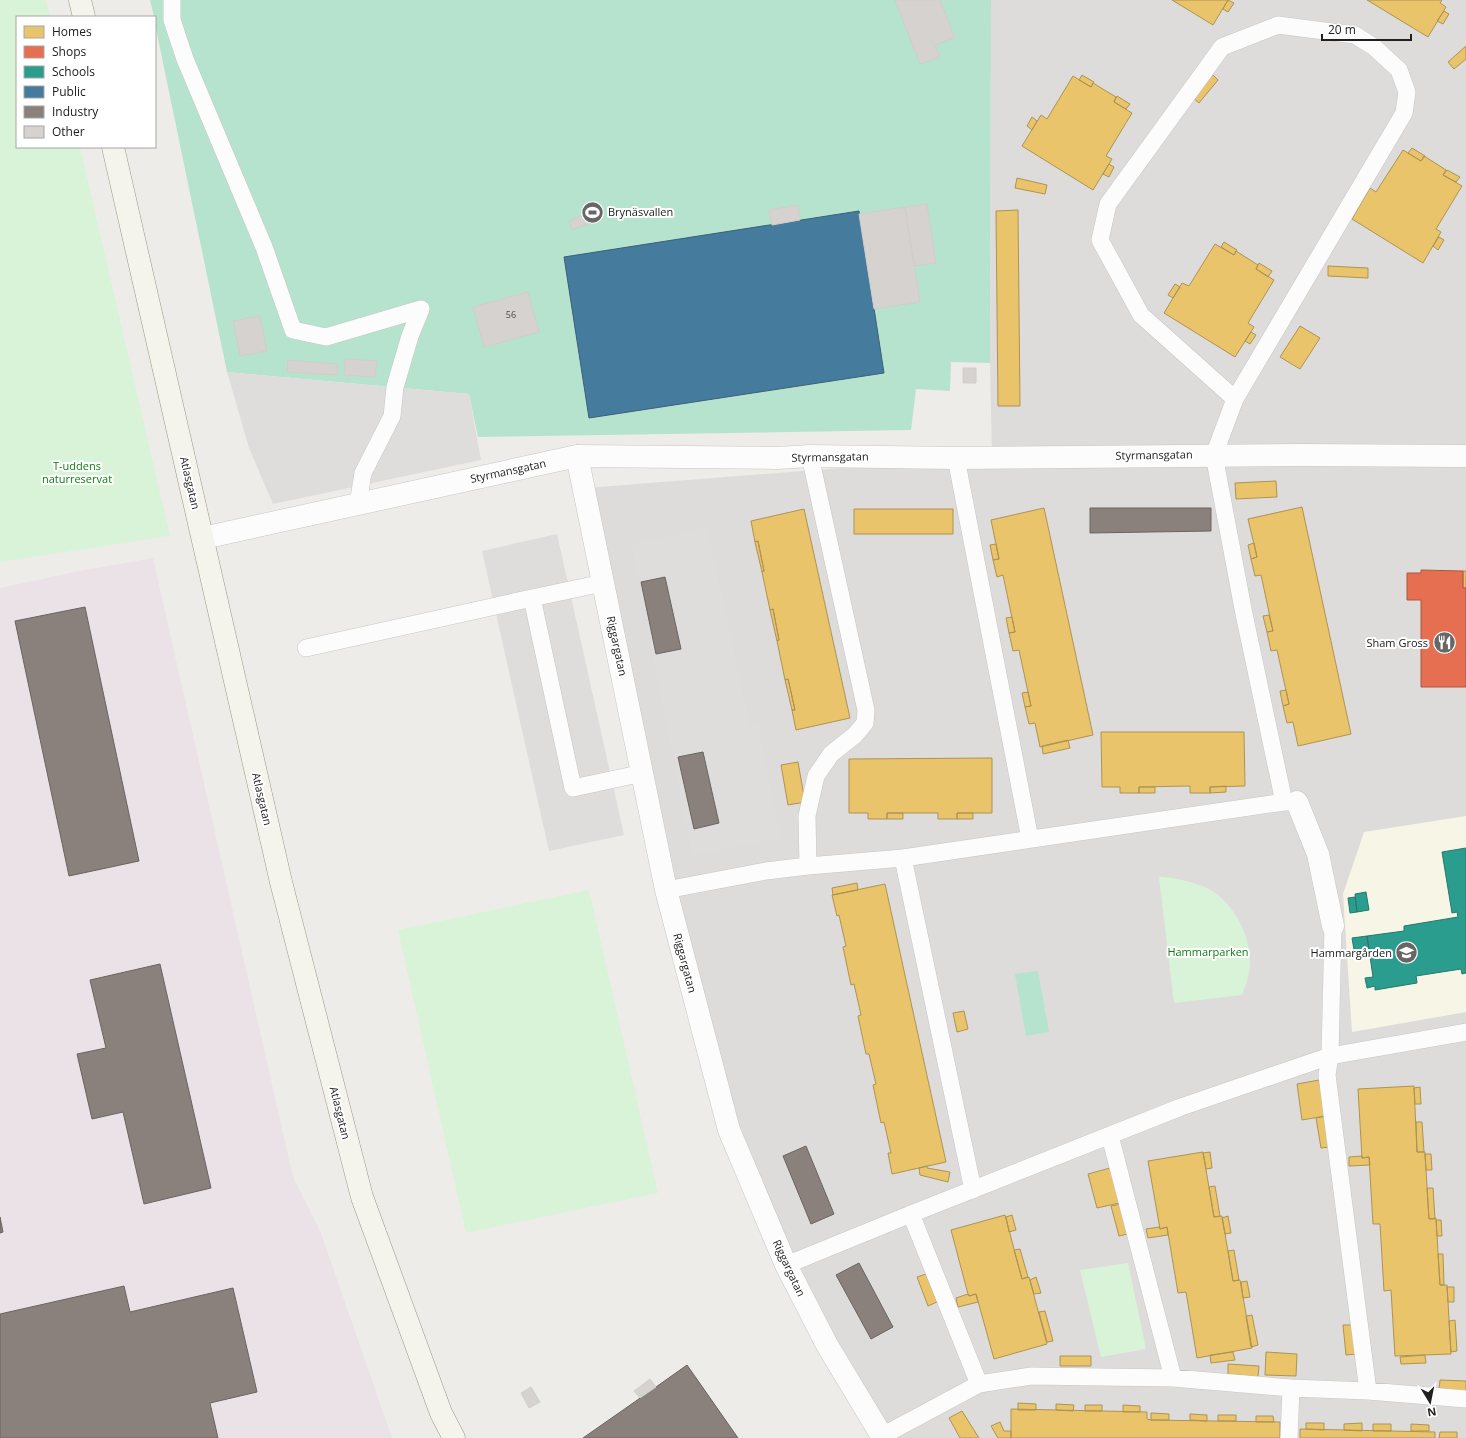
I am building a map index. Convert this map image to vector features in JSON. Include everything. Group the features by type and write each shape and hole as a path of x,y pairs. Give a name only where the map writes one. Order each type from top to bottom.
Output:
{"street":[{"path":"80,0 84,16"},
{"name":"Atlasgatan","path":"113,148 281,882 362,1197 441,1413 454,1438"},
{"name":"Styrmansgatan","path":"203,538 577,456 777,458 810,456 956,458 1214,455 1466,456"},
{"name":"Riggargatan","path":"577,456 666,890 729,1130 786,1265 827,1346 882,1437"},
{"path":"1290,802 1318,854 1333,926"}],"lane":[{"path":"172,0 172,20 185,59 264,247 293,330 326,337 421,309 410,336 395,387 392,416 363,473 358,504"},
{"path":"666,890 759,873 808,866 903,858 1290,802 1244,614 1214,455 1235,399 1404,113 1407,92 1399,70 1374,47 1355,35 1278,25 1222,47 1108,204 1100,240 1141,315 1235,399"},
{"path":"808,866 807,816 816,776 831,754 854,735 865,723 866,710 810,456"},
{"path":"956,458 1030,839"},
{"path":"306,648 603,583"},
{"path":"532,598 572,788 643,774"},
{"path":"903,858 973,1190"},
{"path":"1333,926 1330,1056 1327,1075 1368,1391"},
{"path":"786,1265 1181,1107 1330,1056 1466,1032"},
{"path":"1110,1136 1173,1378"},
{"path":"911,1214 979,1384"},
{"path":"882,1437 979,1384 1031,1376 1173,1378 1290,1388 1368,1391 1466,1399"},
{"path":"1289,1438 1290,1388"}],"shaded area":[{"path":"991,0 1466,0 1466,1438 883,1438 729,1130 586,488 992,456 990,363"},
{"path":"227,372 469,394 481,460 273,504 249,448"},
{"path":"707,527 750,726 757,724 781,838 692,855 632,545"},
{"path":"557,534 624,835 549,851 482,551"},
{"path":"153,558 293,1177 321,1233 392,1438 0,1438 0,588 79,571"},
{"name":"Hammargården","path":"1466,816 1466,1012 1352,1032 1343,894 1364,832"}],"green space":[{"name":"T-uddens naturreservat","path":"0,0 46,0 50,16 16,16 16,148 80,148 170,536 0,562"},
{"name":"Brynäsvallen","path":"150,0 991,0 990,363 951,362 950,391 916,389 911,430 478,437 469,394 227,372 156,29 156,16 154,16"},
{"name":"Hammarparken","path":"1159,877 1173,878 1212,890 1231,908 1241,925 1248,943 1250,962 1242,995 1174,1003"},
{"path":"589,890 658,1193 466,1233 398,930"},
{"path":"1038,971 1049,1032 1026,1036 1015,974"},
{"path":"1128,1263 1146,1349 1101,1357 1080,1270"}],"building: Homes":[{"path":"1172,0 1228,0 1213,25"},
{"path":"1228,0 1234,3 1228,12 1223,9"},
{"path":"1367,0 1442,0 1440,3 1446,7 1428,37"},
{"path":"1444,11 1449,14 1443,24 1437,21"},
{"path":"1466,46 1466,59 1454,69 1448,62"},
{"path":"1211,73 1218,80 1199,103 1191,96"},
{"path":"1082,75 1094,82 1091,87 1079,80"},
{"path":"1073,76 1091,87 1093,83 1116,97 1114,102 1132,113 1106,156 1112,159 1093,190 1022,146 1041,115 1047,119"},
{"path":"1117,96 1130,104 1126,109 1114,102"},
{"path":"1032,117 1037,121 1032,130 1027,126"},
{"path":"1412,148 1425,156 1421,161 1408,153"},
{"path":"1403,150 1421,161 1424,156 1446,170 1443,175 1462,186 1436,229 1441,232 1423,263 1352,219 1370,188 1376,192"},
{"path":"1109,164 1114,167 1109,177 1103,174"},
{"path":"1447,170 1460,177 1456,182 1443,175"},
{"path":"1017,178 1047,185 1045,194 1015,188"},
{"path":"1018,210 1020,406 998,406 996,211"},
{"path":"1439,237 1444,240 1438,250 1433,246"},
{"path":"1224,242 1237,250 1234,255 1221,247"},
{"path":"1215,244 1234,255 1236,251 1258,265 1256,269 1274,280 1248,323 1254,327 1235,357 1164,313 1182,283 1189,286"},
{"path":"1259,263 1272,271 1268,277 1256,269"},
{"path":"1328,266 1368,268 1368,278 1328,276"},
{"path":"1175,284 1180,287 1173,298 1168,295"},
{"path":"1300,326 1320,338 1300,369 1280,357"},
{"path":"1251,332 1256,335 1250,344 1245,341"},
{"path":"1276,481 1277,497 1236,499 1235,483"},
{"path":"1302,507 1351,734 1298,746 1293,722 1287,723 1283,706 1289,704 1277,650 1271,651 1267,632 1273,631 1261,575 1255,576 1251,559 1257,557 1248,519"},
{"path":"1044,508 1093,735 1040,747 1035,723 1029,724 1025,707 1031,706 1019,650 1013,651 1009,633 1015,632 1003,575 997,577 993,560 999,559 991,520"},
{"path":"804,509 850,718 796,730 792,710 795,710 788,679 785,680 777,641 779,640 773,609 770,610 762,572 764,571 758,541 755,542 751,521"},
{"path":"854,509 953,509 953,534 854,534"},
{"path":"758,541 764,571 762,572 755,542"},
{"path":"1254,543 1257,557 1251,559 1248,545"},
{"path":"996,544 999,559 993,560 990,545"},
{"path":"1463,571 1466,571 1466,588 1463,588"},
{"path":"773,609 779,640 777,641 770,610"},
{"path":"1269,615 1273,631 1267,632 1263,616"},
{"path":"1012,617 1015,632 1009,633 1006,618"},
{"path":"788,679 795,710 792,710 785,680"},
{"path":"1286,690 1289,704 1283,706 1280,691"},
{"path":"1028,692 1031,706 1025,707 1022,693"},
{"path":"1101,732 1244,732 1245,786 1210,787 1210,793 1190,793 1190,786 1139,787 1139,793 1120,793 1120,787 1102,787"},
{"path":"1068,740 1070,748 1043,754 1042,746"},
{"path":"992,758 992,813 957,813 957,819 938,819 938,813 887,813 887,819 868,819 868,813 849,813 849,759"},
{"path":"798,762 805,802 788,805 781,765"},
{"path":"1226,786 1226,792 1210,793 1210,787"},
{"path":"1139,787 1155,787 1155,793 1139,793"},
{"path":"887,813 903,813 903,819 887,819"},
{"path":"957,813 973,813 973,819 957,819"},
{"path":"857,883 858,890 833,895 832,888"},
{"path":"885,884 946,1162 892,1174 888,1153 891,1153 884,1122 881,1123 873,1085 876,1084 869,1054 866,1054 858,1016 861,1015 854,984 851,985 843,947 846,946 839,915 837,916 832,895"},
{"path":"964,1011 968,1029 957,1032 953,1013"},
{"path":"1319,1080 1325,1116 1302,1120 1297,1084"},
{"path":"1414,1086 1417,1152 1425,1152 1429,1219 1436,1218 1440,1285 1447,1285 1451,1354 1395,1356 1391,1290 1384,1291 1380,1224 1373,1224 1369,1157 1362,1158 1358,1089"},
{"path":"1420,1087 1421,1104 1415,1104 1414,1088"},
{"path":"1326,1116 1330,1147 1321,1148 1316,1118"},
{"path":"1416,1122 1422,1122 1424,1152 1417,1152"},
{"path":"1203,1152 1214,1217 1222,1216 1233,1281 1240,1280 1252,1348 1197,1358 1186,1292 1178,1293 1167,1227 1160,1229 1148,1161"},
{"path":"1210,1152 1212,1168 1206,1169 1203,1153"},
{"path":"1425,1154 1431,1154 1432,1170 1426,1170"},
{"path":"1362,1156 1362,1158 1369,1157 1370,1165 1349,1166 1349,1157"},
{"path":"927,1166 927,1168 950,1172 948,1182 920,1175 919,1168"},
{"path":"1110,1168 1119,1203 1097,1208 1088,1174"},
{"path":"1215,1186 1220,1216 1214,1217 1209,1187"},
{"path":"1427,1188 1433,1188 1435,1219 1429,1219"},
{"path":"1121,1204 1128,1234 1119,1236 1111,1206"},
{"path":"1005,1215 1022,1279 1029,1277 1047,1344 994,1359 976,1294 969,1296 968,1294 951,1230"},
{"path":"1012,1215 1016,1230 1009,1232 1006,1217"},
{"path":"1228,1216 1231,1233 1225,1234 1222,1218"},
{"path":"1436,1220 1441,1220 1442,1236 1437,1236"},
{"path":"1159,1227 1160,1229 1167,1227 1168,1235 1148,1238 1146,1229"},
{"path":"1020,1249 1028,1277 1022,1279 1014,1250"},
{"path":"1234,1250 1239,1280 1233,1281 1228,1251"},
{"path":"1438,1254 1443,1254 1444,1285 1440,1285"},
{"path":"926,1274 937,1302 928,1306 917,1277"},
{"path":"1036,1277 1041,1293 1034,1294 1030,1280"},
{"path":"1247,1281 1250,1297 1243,1298 1241,1282"},
{"path":"1447,1287 1454,1287 1454,1302 1448,1302"},
{"path":"968,1294 969,1296 976,1294 978,1302 958,1307 956,1298"},
{"path":"1045,1311 1053,1341 1047,1342 1039,1312"},
{"path":"1252,1315 1258,1345 1251,1347 1246,1316"},
{"path":"1455,1320 1457,1351 1451,1352 1449,1321"},
{"path":"1343,1325 1353,1325 1356,1354 1346,1355"},
{"path":"1233,1352 1235,1360 1211,1363 1210,1355"},
{"path":"1266,1352 1297,1354 1296,1376 1265,1375"},
{"path":"1425,1355 1426,1363 1401,1364 1400,1357"},
{"path":"1060,1356 1091,1356 1091,1366 1060,1366"},
{"path":"1228,1364 1259,1366 1258,1377 1228,1374"},
{"path":"1440,1380 1466,1381 1466,1391 1439,1389"},
{"path":"1018,1403 1036,1404 1036,1410 1018,1410"},
{"path":"1056,1404 1074,1405 1073,1411 1056,1410"},
{"path":"1085,1405 1102,1405 1102,1411 1085,1411"},
{"path":"1123,1405 1140,1406 1140,1412 1123,1412"},
{"path":"1011,1409 1147,1412 1147,1419 1151,1420 1280,1422 1280,1438 1011,1438"},
{"path":"962,1411 979,1438 960,1438 949,1418"},
{"path":"1151,1413 1169,1414 1169,1420 1151,1420"},
{"path":"1190,1414 1207,1415 1207,1421 1190,1420"},
{"path":"1218,1415 1236,1415 1236,1421 1218,1421"},
{"path":"1256,1416 1273,1416 1274,1422 1256,1422"},
{"path":"1000,1422 1004,1431 1011,1431 1011,1438 998,1438 991,1426"},
{"path":"1306,1423 1324,1423 1324,1430 1306,1429"},
{"path":"1362,1423 1362,1431 1344,1430 1344,1424"},
{"path":"1373,1424 1391,1424 1391,1431 1373,1431"},
{"path":"1411,1424 1429,1425 1429,1431 1411,1431"},
{"path":"1300,1429 1435,1432 1435,1438 1300,1438"},
{"path":"1440,1432 1457,1432 1457,1438 1439,1438"}],"building: Shops":[{"name":"Sham Gross","path":"1421,570 1463,571 1463,588 1466,588 1466,687 1421,687 1421,600 1407,600 1407,573 1421,573"}],"building: Schools":[{"path":"1466,848 1466,973 1462,974 1461,969 1416,976 1417,983 1375,990 1375,986 1367,988 1365,978 1373,977 1367,936 1404,931 1404,926 1458,917 1457,912 1452,913 1442,852"},
{"path":"1366,892 1369,910 1357,912 1355,894"},
{"path":"1355,897 1357,912 1350,913 1348,898"},
{"path":"1367,936 1370,954 1355,956 1352,938"}],"building: Public":[{"name":"Brynäsvallen","path":"859,211 884,373 589,418 564,257"}],"building: Industry":[{"path":"1090,508 1211,508 1211,531 1090,533"},
{"path":"665,577 681,649 656,654 641,582"},
{"path":"85,607 139,861 69,876 15,621"},
{"path":"703,752 719,823 694,829 678,757"},
{"path":"160,964 211,1188 144,1204 123,1112 92,1119 77,1054 106,1048 90,980"},
{"path":"806,1146 834,1214 811,1224 783,1156"},
{"path":"0,1217 3,1232 0,1233"},
{"path":"859,1263 893,1327 871,1339 836,1275"},
{"path":"124,1286 130,1312 233,1288 257,1392 210,1403 218,1438 0,1438 0,1314"},
{"path":"687,1365 738,1438 583,1438 656,1387"}],"building: Other":[{"path":"895,0 940,0 955,38 935,45 940,57 920,64"},
{"path":"927,204 936,263 914,266 905,207"},
{"path":"798,205 800,220 772,225 769,210"},
{"path":"905,207 920,302 874,309 859,214"},
{"path":"593,211 597,220 572,230 569,221"},
{"path":"528,292 539,332 484,347 473,307"},
{"path":"260,316 267,351 240,356 233,321"},
{"path":"345,359 377,361 375,377 344,375"},
{"path":"288,360 338,364 337,375 287,372"},
{"path":"963,368 976,368 976,383 963,383"},
{"path":"650,1379 656,1387 640,1398 634,1391"},
{"path":"531,1387 540,1402 529,1408 521,1393"}],"place":[{"name":"Brynäsvallen","path":"592,212"},
{"name":"Sham Gross","path":"1444,643"},
{"name":"Hammargården","path":"1407,953"}]}
